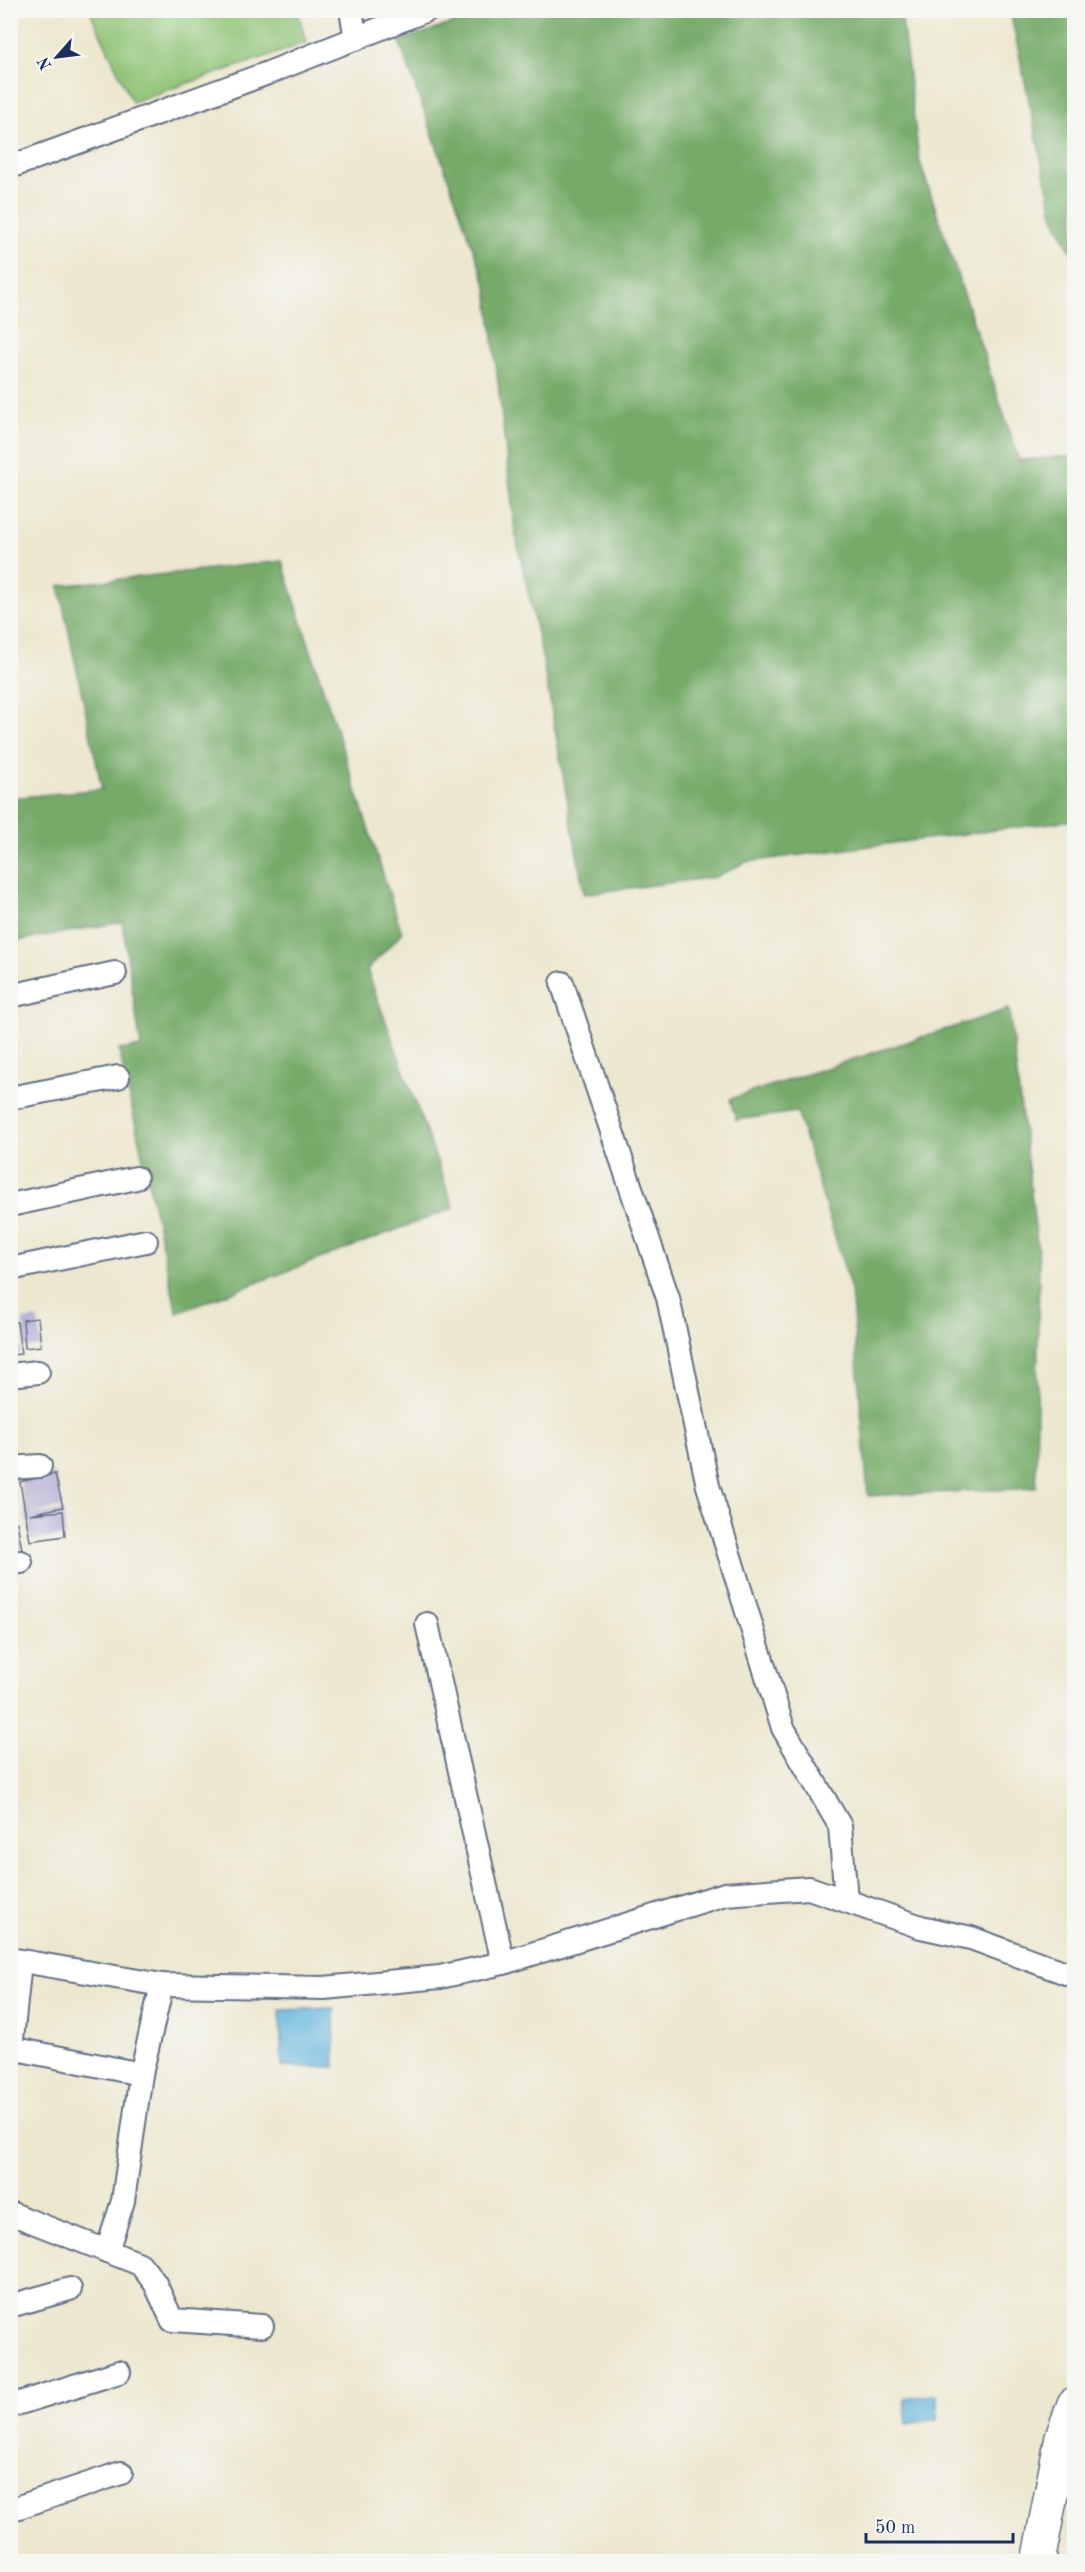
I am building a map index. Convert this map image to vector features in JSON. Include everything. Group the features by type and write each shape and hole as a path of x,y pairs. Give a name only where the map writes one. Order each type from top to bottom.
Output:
{"highway":[{"path":"1038,2562 1062,2437 1074,2404"}],"street":[{"path":"351,10 356,39"},
{"path":"10,167 356,39 427,10"},
{"path":"10,996 115,973"},
{"path":"562,983 668,1298 708,1486 783,1728 840,1826 846,1900"},
{"path":"10,1098 118,1077"},
{"path":"10,1205 136,1178"},
{"path":"10,1269 146,1241"},
{"path":"10,1375 38,1372"},
{"path":"10,1468 40,1466"},
{"path":"427,1624 503,1964"},
{"path":"141,2074 11,2053 15,1961 162,1985 324,1988 440,1977 503,1964 725,1894 809,1888 921,1927 971,1938 1074,1976"},
{"path":"107,2251 123,2201 141,2074 162,1985"},
{"path":"10,2213 140,2264 155,2283 172,2320 262,2326"},
{"path":"10,2306 70,2289"},
{"path":"10,2406 119,2372"},
{"path":"10,2510 121,2474"}],"green space":[{"path":"493,10 901,11 919,159 1019,460 1074,456 1074,820 746,862 716,877 584,894 542,656 515,532 487,287 399,41"},
{"path":"90,11 298,11 306,43 132,102"},
{"path":"1010,11 1074,11 1074,258 1053,215"},
{"path":"282,561 402,933 367,970 454,1208 177,1313 119,1050 141,1047 122,922 11,942 11,798 102,789 59,586"},
{"path":"1009,1009 1039,1259 1036,1488 868,1496 851,1290 797,1112 736,1120 730,1099"}],"water":[{"path":"334,2008 335,2067 282,2067 280,2010"},
{"path":"937,2394 937,2419 907,2424 904,2399"}],"building":[{"path":"38,1318 41,1346 25,1348 23,1320"},
{"path":"17,1322 21,1354 10,1355 10,1323"},
{"path":"55,1474 63,1507 30,1514 63,1511 65,1536 30,1541 20,1482"},
{"path":"17,1522 22,1550 10,1552 10,1523"}]}
